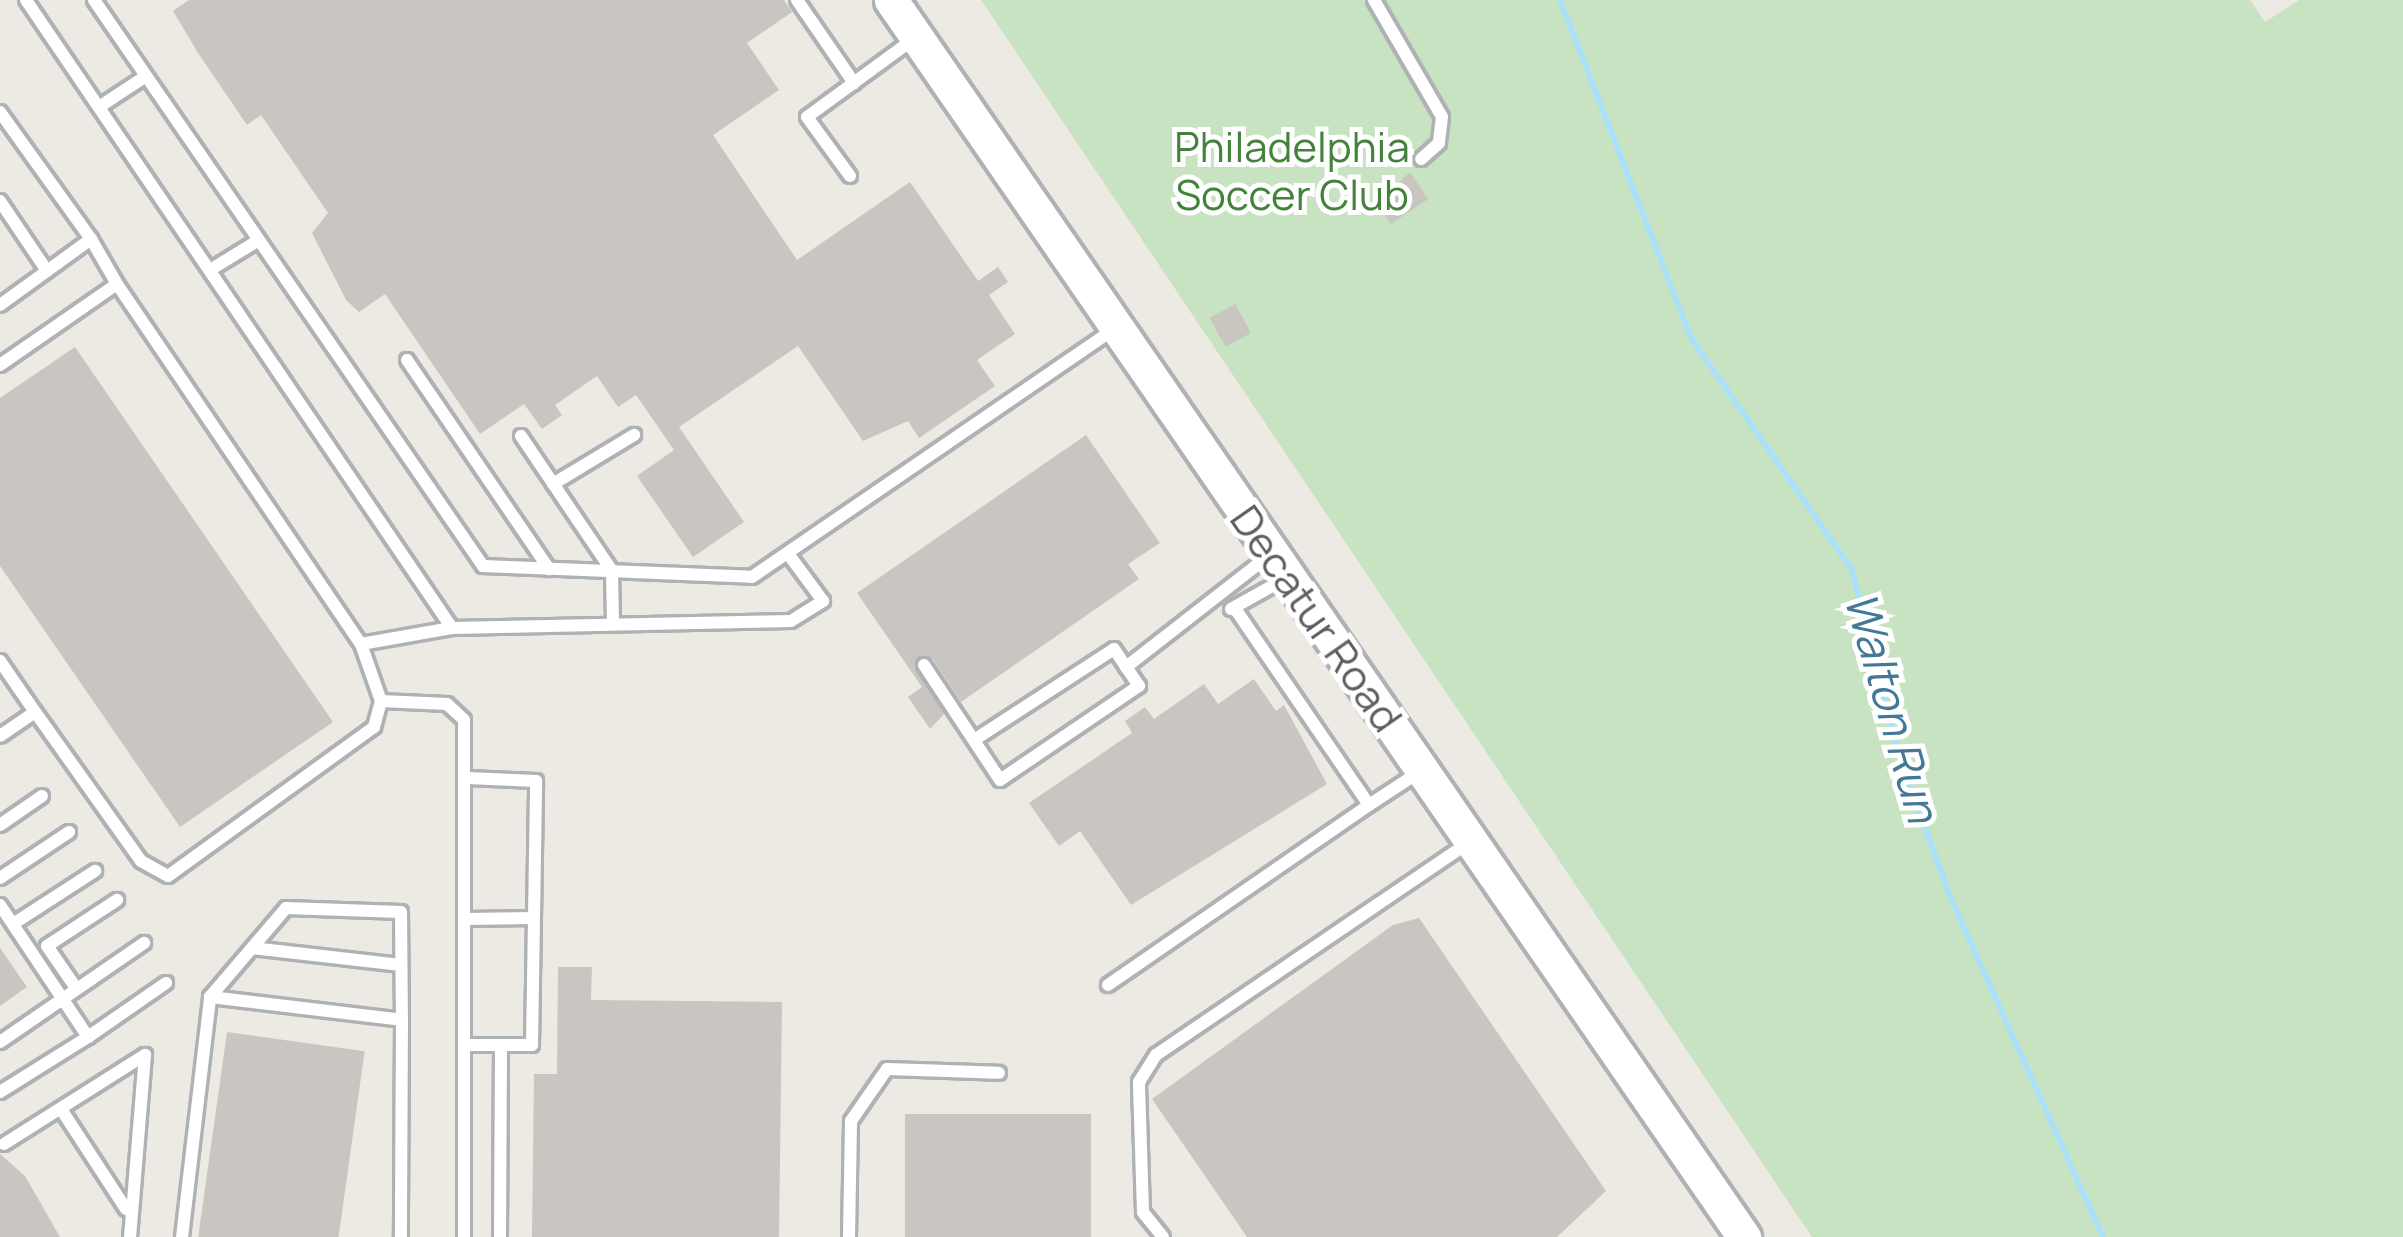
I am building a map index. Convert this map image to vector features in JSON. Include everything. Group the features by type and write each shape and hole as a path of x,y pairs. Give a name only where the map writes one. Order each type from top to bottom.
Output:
{"street":[{"name":"Decatur Road","path":"891,0 1744,1237"}],"lane":[{"path":"26,0 452,628"},
{"path":"94,0 483,566 752,578 1116,327"},
{"path":"797,0 854,82"},
{"path":"1374,0 1442,117 1439,143 1421,159"},
{"path":"850,176 807,117 916,37"},
{"path":"98,107 146,76"},
{"path":"0,112 91,239 362,644 381,701 374,727 168,876 141,861 0,661"},
{"path":"0,200 47,271"},
{"path":"0,305 91,239"},
{"path":"210,270 259,240"},
{"path":"0,364 117,284"},
{"path":"407,359 549,568"},
{"path":"553,484 634,435"},
{"path":"520,436 612,572 613,621"},
{"path":"362,644 452,628 613,621 791,621 823,602 789,555"},
{"path":"1126,667 1280,565"},
{"path":"1236,610 1280,565"},
{"path":"1218,606 1236,610 1369,805"},
{"path":"924,665 1000,780 1139,686 1114,649 974,740"},
{"path":"381,701 447,704 464,720 464,1237"},
{"path":"0,736 35,712"},
{"path":"1108,985 1422,771"},
{"path":"466,1046 532,1045 536,781 467,778"},
{"path":"0,825 42,796"},
{"path":"0,878 69,832"},
{"path":"1163,1237 1142,1190 1139,1082 1156,1055 1471,842"},
{"path":"13,924 94,871"},
{"path":"76,988 47,946 117,900"},
{"path":"0,905 88,1037"},
{"path":"182,1237 210,997 286,908 400,913 401,1237"},
{"path":"466,919 534,918"},
{"path":"0,1042 144,943"},
{"path":"252,948 401,964"},
{"path":"0,1092 166,983"},
{"path":"210,997 402,1020"},
{"path":"500,1237 501,1045"},
{"path":"4,1144 146,1055 127,1210 130,1237"},
{"path":"849,1237 850,1121 887,1070 999,1072"},
{"path":"61,1109 127,1210"}],"green space":[{"name":"Philadelphia Soccer Club","path":"981,0 2250,0 2265,22 2299,0 2403,0 2403,1237 1812,1237"}],"building":[{"path":"189,0 784,0 792,12 747,43 779,90 713,135 797,260 910,182 978,281 998,267 1008,282 989,295 1015,334 977,360 995,386 919,438 908,421 863,441 798,346 679,427 744,522 693,557 637,476 674,450 636,395 618,407 597,376 555,405 562,415 542,429 524,404 480,434 385,294 359,312 346,300 312,233 328,213 261,115 247,125 198,53 173,11"},
{"path":"1410,172 1428,199 1391,224 1377,204"},
{"path":"1235,304 1251,333 1226,347 1210,318"},
{"path":"75,347 333,722 180,827 0,566 0,398"},
{"path":"1086,435 1160,543 1128,564 1139,579 961,702 932,658 917,657 944,714 930,729 908,697 922,687 857,593"},
{"path":"1254,679 1276,711 1284,705 1327,784 1131,905 1080,831 1059,846 1029,803 1132,733 1125,721 1145,707 1154,719 1204,684 1218,704"},
{"path":"1419,918 1606,1191 1557,1237 1247,1237 1152,1099 1393,925"},
{"path":"0,948 27,987 0,1006"},
{"path":"558,967 592,967 591,1000 782,1002 779,1237 532,1237 534,1074 557,1074"},
{"path":"227,1032 365,1051 339,1237 198,1237"},
{"path":"905,1114 1091,1114 1091,1237 905,1237"},
{"path":"0,1154 25,1176 60,1237 0,1237"}],"waterway":[{"name":"Walton Run","path":"1560,0 1691,338 1852,570 1901,762 1952,901 2103,1237"}]}
